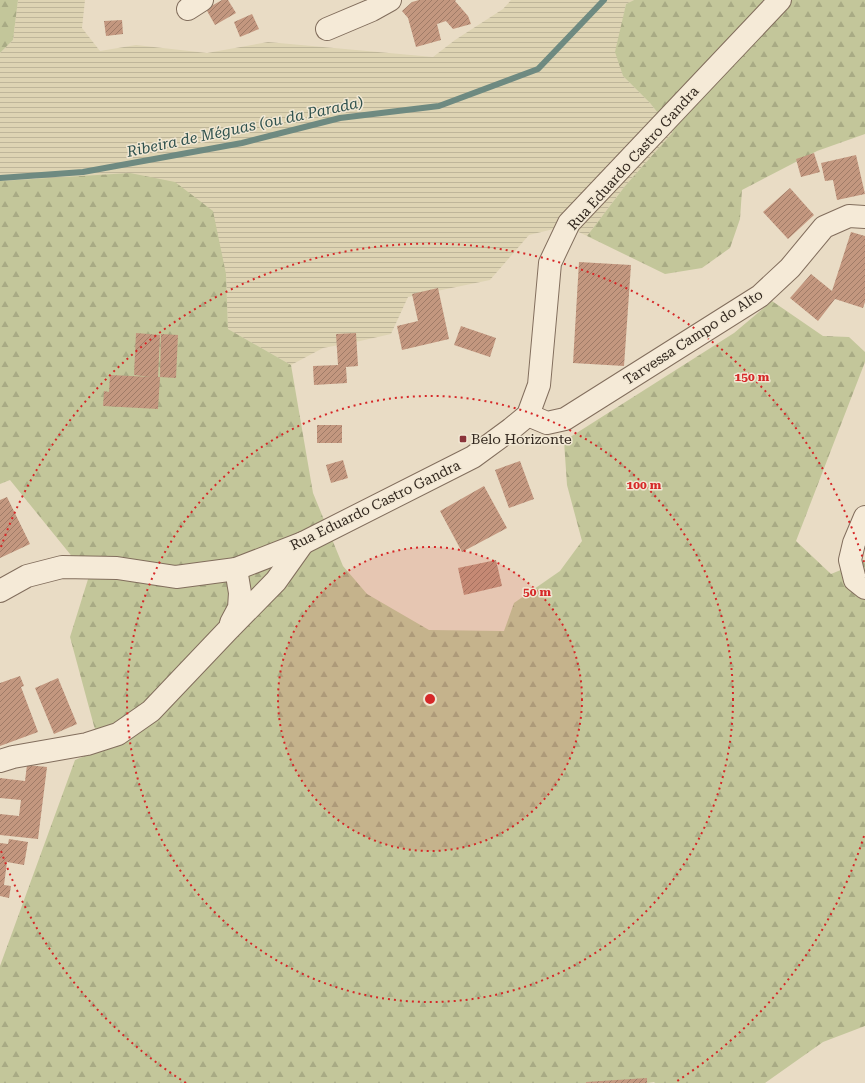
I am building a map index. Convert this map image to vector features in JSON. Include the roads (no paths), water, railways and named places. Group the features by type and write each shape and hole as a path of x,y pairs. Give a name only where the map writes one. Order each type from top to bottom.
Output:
{"street":[{"path":"327,29 372,10 390,0"},
{"name":"Rua Eduardo Castro Gandra","path":"0,591 27,576 62,567 116,568 176,577 236,569 303,543 473,457 511,429 528,415 539,385 550,263 570,223 780,0"},
{"name":"Tarvessa Campo do Alto","path":"528,415 547,423 564,419 760,296 790,268 824,227 849,216 865,217"},
{"path":"865,517 854,543 850,560 855,580 865,588"},
{"path":"0,761 13,757 87,744 118,734 151,711 276,581 303,543"},
{"path":"227,631 239,608 240,593 236,569"}],"waterway":[{"name":"Ribeira de Méguas (ou da Parada)","path":"0,178 83,172 242,143 340,118 439,106 538,69 604,0"}],"place":[{"name":"Belo Horizonte","path":"463,439"}]}
